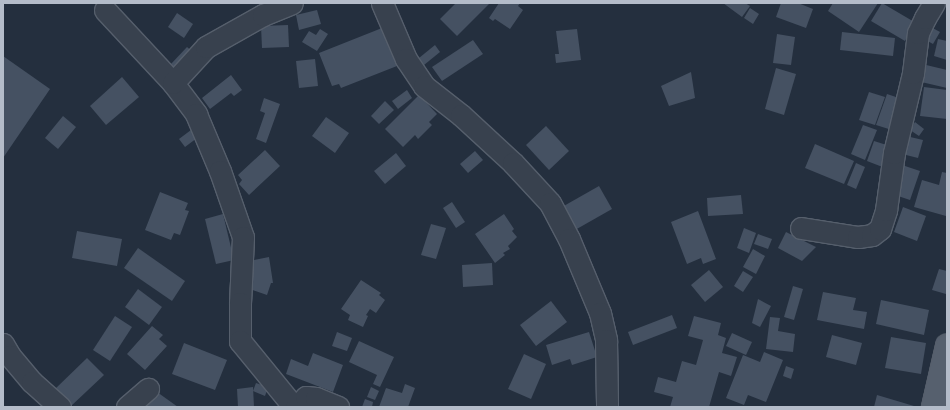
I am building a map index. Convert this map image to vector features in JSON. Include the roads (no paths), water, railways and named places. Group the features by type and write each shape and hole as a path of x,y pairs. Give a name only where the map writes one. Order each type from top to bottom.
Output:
{"main road":[{"path":"933,407 947,346"}],"street":[{"path":"173,83 206,47 263,15 292,3"},
{"path":"382,3 406,59 424,86 461,115 513,163 550,202 569,239 600,313 606,340 607,407"},
{"path":"801,228 858,237 872,235 880,229 886,210 894,153 913,73 918,33 934,3 947,14"},
{"path":"105,10 173,83 196,114 220,171 243,237 240,342 295,407 306,397 316,398 338,407"},
{"path":"3,344 10,356 32,382 60,407"},
{"path":"127,407 148,389"}]}
